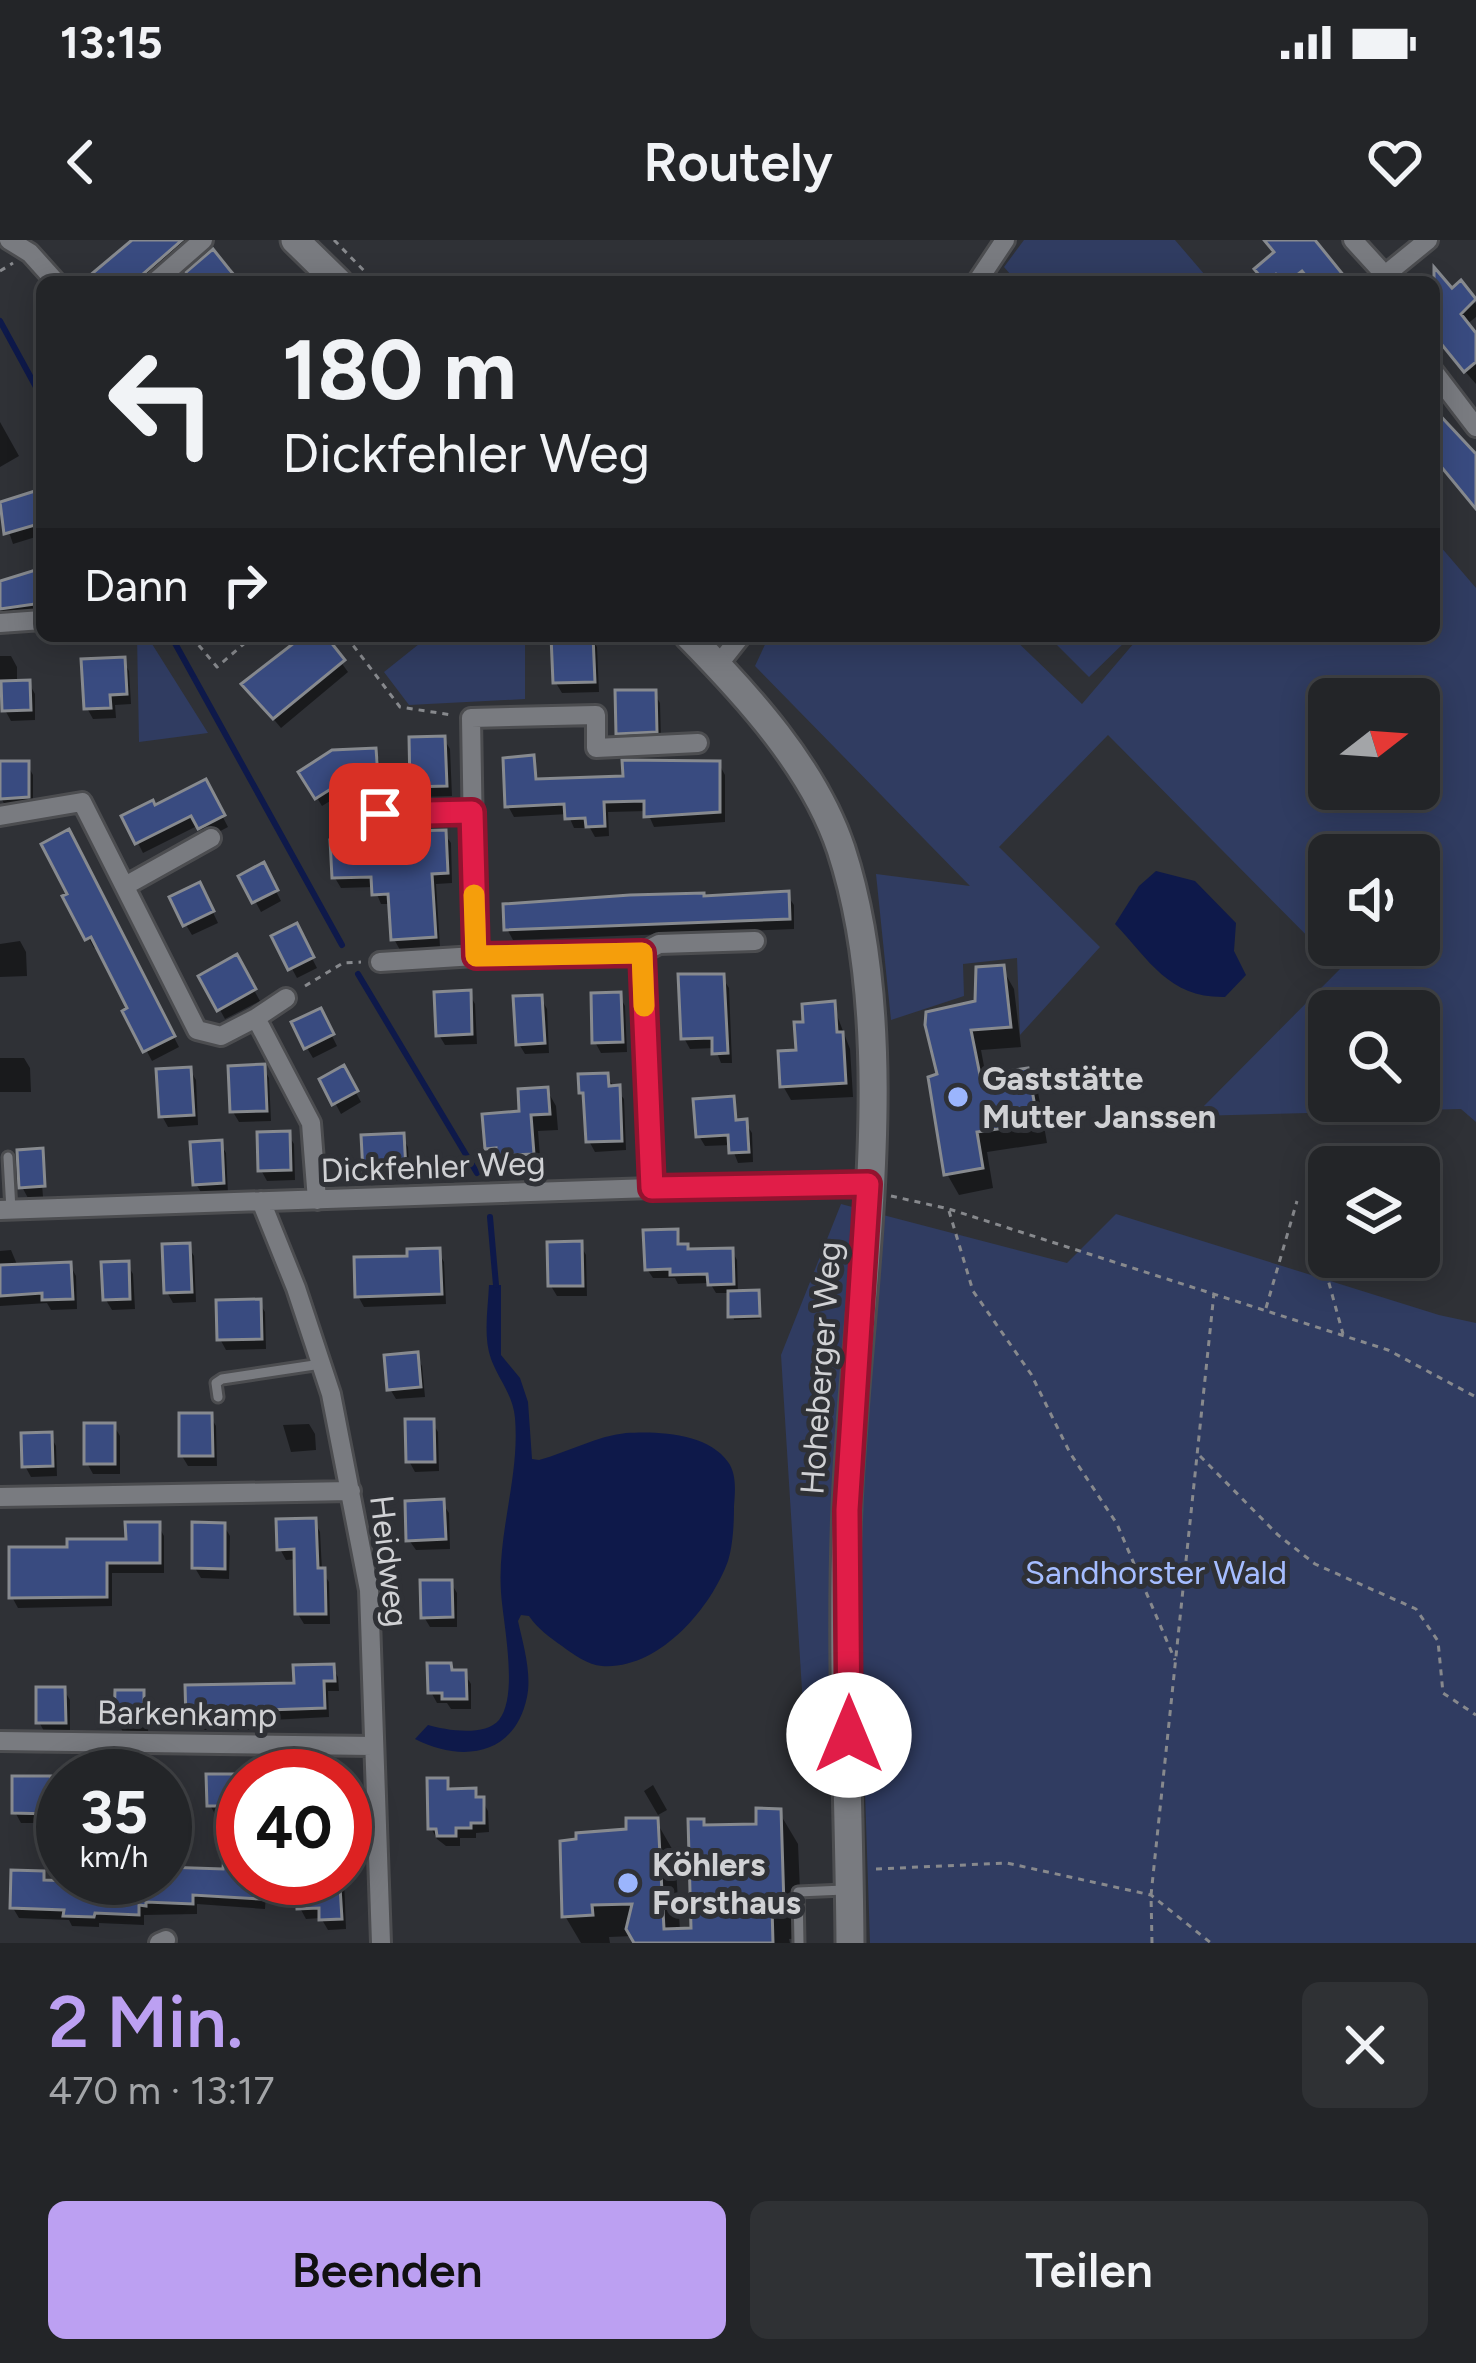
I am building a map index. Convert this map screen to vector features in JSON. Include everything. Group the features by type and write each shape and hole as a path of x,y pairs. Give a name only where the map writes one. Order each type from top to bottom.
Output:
{"street":[{"path":"9,240 30,253 51,276"},
{"path":"162,276 203,240"},
{"path":"295,240 332,276"},
{"path":"980,276 1005,240"},
{"path":"1352,240 1383,276"},
{"path":"1389,276 1428,240"},
{"path":"1440,380 1476,427"},
{"path":"0,623 36,620"},
{"name":"Hoheberger Weg","path":"695,642 810,784 840,846 864,950 872,1103 847,1510 850,1943"},
{"path":"718,665 736,642"},
{"path":"476,956 471,718 596,715 596,748 698,742"},
{"path":"0,815 82,802 196,1030 221,1036 286,998"},
{"path":"380,814 472,812"},
{"path":"125,886 211,838"},
{"path":"380,962 642,953 659,944 755,941"},
{"path":"642,953 652,1188"},
{"path":"256,1018 311,1123 317,1200"},
{"name":"Dickfehler Weg","path":"5,1210 868,1184"},
{"name":"Heidweg","path":"261,1202 321,1364 369,1590 381,1943"},
{"path":"0,1497 351,1491"},
{"name":"Barkenkamp","path":"0,1741 373,1746"}],"lane":[{"path":"5,1210 8,1157"},
{"path":"218,1397 216,1383 222,1379 321,1364"},
{"path":"800,1943 798,1892 850,1880"}],"path":[{"path":"334,240 369,276"},
{"path":"196,642 217,667 246,642"},
{"path":"351,642 400,707 471,718"},
{"path":"286,998 344,963 380,962"},
{"path":"868,1184 892,1196 949,1209 1388,1350 1476,1397"},
{"path":"1266,1310 1298,1201"},
{"path":"949,1209 973,1291 1031,1374 1070,1454 1117,1524 1176,1661"},
{"path":"1328,1278 1343,1336"},
{"path":"1152,1943 1151,1895 1214,1293"},
{"path":"1197,1452 1278,1535 1315,1564 1416,1609 1438,1641 1443,1694 1476,1714"},
{"path":"850,1880 1007,1863 1151,1895 1211,1943"}],"green space":[{"path":"1024,240 1175,240 1206,276 1012,276 1004,267"},
{"path":"1440,546 1476,588 1476,1122 1461,1109 1440,1110 1440,990 1319,990 1340,969 1337,966 1440,966 1440,834 1308,834 1308,937 1108,735 999,847 1100,947 1020,1035 1017,958 963,964 964,996 891,1020 876,874 970,886 755,666 766,642 1017,642 1082,704 1135,642 1440,642"},
{"path":"137,642 151,642 208,733 139,742"},
{"path":"422,642 525,643 525,699 409,705 384,672"},
{"path":"1060,642 1125,642 1089,677 1057,645"},
{"path":"1308,1001 1308,1113 1194,1116"},
{"name":"Sandhorster Wald","path":"841,1204 1067,1263 1116,1214 1308,1274 1308,1278 1476,1323 1476,1943 870,1943 862,1701 803,1706 781,1355"}],"shaded area":[{"path":"1156,871 1195,881 1236,923 1234,951 1246,975 1225,997 1206,996 1175,984 1115,924 1139,886"},
{"path":"489,1285 501,1285 501,1355 520,1378 528,1402 532,1459 626,1433 695,1440 719,1452 731,1467 733,1534 720,1579 696,1616 643,1658 623,1665 592,1664 553,1639 529,1616 521,1615 518,1621 528,1678 521,1717 499,1743 468,1752 451,1751 415,1739 428,1725 465,1731 493,1725 505,1709 508,1694 501,1570 515,1418 489,1350"}],"building":[{"path":"132,240 182,240 141,276 89,276"},
{"path":"1264,240 1315,240 1344,276 1306,276 1302,271 1296,276 1260,276 1254,269 1274,252"},
{"path":"213,249 235,276 189,276 186,272"},
{"path":"1434,267 1452,288 1461,280 1476,299 1461,314 1476,333 1476,362 1464,372 1440,342 1440,276 1434,276"},
{"path":"1440,415 1476,454 1476,509 1440,465"},
{"path":"35,491 36,525 4,534 0,502"},
{"path":"36,570 36,604 0,609 0,581"},
{"path":"295,642 331,642 345,660 273,719 241,684"},
{"path":"551,642 593,642 595,682 553,683"},
{"path":"125,657 127,694 110,695 111,708 84,709 81,659"},
{"path":"30,680 31,710 2,711 1,681"},
{"path":"615,690 656,690 657,732 616,734"},
{"path":"445,736 447,786 410,787 409,737"},
{"path":"376,748 378,776 350,777 315,799 298,772 332,750"},
{"path":"534,755 536,779 623,776 622,760 720,761 720,812 644,817 644,801 604,802 605,826 586,827 585,818 565,819 564,804 505,807 503,758"},
{"path":"0,761 29,761 29,797 0,799"},
{"path":"206,779 225,815 198,829 191,816 135,844 121,816"},
{"path":"69,829 175,1036 143,1052 122,1011 127,1008 91,937 85,940 41,844"},
{"path":"446,830 448,873 432,874 436,937 391,940 388,894 372,895 371,877 332,878 330,840 380,837 381,862 413,860 411,831"},
{"path":"264,862 278,890 252,903 238,876"},
{"path":"200,882 214,911 183,926 169,897"},
{"path":"789,891 790,919 504,930 503,904"},
{"path":"297,923 314,957 288,970 271,936"},
{"path":"237,954 256,989 217,1011 198,976"},
{"path":"1004,965 1011,1027 971,1030 980,1075 1028,1068 1038,1123 977,1132 983,1168 944,1175 928,1077 937,1074 926,1012 975,1001 976,967"},
{"path":"678,974 724,974 728,1053 712,1054 712,1038 681,1039"},
{"path":"471,990 472,1034 436,1036 434,992"},
{"path":"621,992 623,1042 592,1043 591,993"},
{"path":"542,995 545,1043 516,1045 513,996"},
{"path":"835,1001 837,1032 843,1032 846,1083 780,1087 778,1051 796,1050 794,1022 803,1022 802,1004"},
{"path":"321,1008 334,1034 304,1049 291,1022"},
{"path":"265,1064 267,1111 230,1112 228,1066"},
{"path":"344,1065 358,1091 332,1105 319,1079"},
{"path":"191,1067 194,1115 159,1117 156,1069"},
{"path":"608,1073 609,1086 620,1085 622,1141 586,1142 578,1074"},
{"path":"548,1087 550,1114 531,1115 534,1154 496,1156 496,1148 485,1149 482,1114 519,1111 518,1089"},
{"path":"734,1096 736,1120 747,1119 749,1152 729,1153 728,1135 696,1137 693,1099"},
{"path":"290,1131 291,1170 258,1171 257,1132"},
{"path":"404,1133 406,1170 363,1173 361,1135"},
{"path":"222,1140 224,1183 193,1185 190,1142"},
{"path":"43,1148 45,1186 19,1188 17,1150"},
{"path":"678,1229 678,1244 688,1244 688,1249 733,1248 734,1284 708,1285 707,1274 645,1270 643,1230"},
{"path":"582,1241 583,1286 548,1286 547,1242"},
{"path":"190,1243 192,1292 164,1293 162,1244"},
{"path":"440,1248 442,1294 355,1297 354,1257 407,1256 407,1249"},
{"path":"129,1261 130,1299 103,1300 101,1262"},
{"path":"71,1262 73,1299 42,1300 42,1293 0,1296 0,1265"},
{"path":"759,1290 760,1316 728,1317 728,1291"},
{"path":"261,1299 262,1339 217,1340 216,1300"},
{"path":"418,1352 421,1387 387,1390 384,1355"},
{"path":"179,1413 212,1413 213,1456 179,1456"},
{"path":"405,1419 434,1419 435,1462 406,1462"},
{"path":"84,1423 115,1423 115,1464 84,1464"},
{"path":"52,1432 53,1466 22,1467 21,1433"},
{"path":"444,1499 446,1539 406,1541 405,1501"},
{"path":"316,1518 318,1568 325,1568 326,1614 295,1614 294,1549 277,1550 276,1519"},
{"path":"125,1522 160,1522 160,1563 107,1563 107,1597 9,1598 9,1547 67,1547 67,1539 126,1539"},
{"path":"192,1522 225,1523 225,1569 192,1568"},
{"path":"420,1580 452,1580 453,1617 421,1618"},
{"path":"427,1663 451,1663 452,1670 466,1670 467,1699 442,1699 442,1693 428,1693"},
{"path":"334,1664 335,1681 324,1681 325,1708 267,1710 267,1720 186,1721 185,1685 294,1683 293,1665"},
{"path":"36,1687 65,1687 66,1723 36,1723"},
{"path":"115,1690 144,1690 144,1723 114,1722"},
{"path":"206,1774 216,1774 216,1806 207,1806"},
{"path":"12,1776 36,1776 36,1814 12,1813"},
{"path":"427,1778 448,1778 448,1789 476,1788 476,1797 484,1797 484,1823 456,1828 456,1836 437,1836 436,1829 428,1829"},
{"path":"756,1808 781,1809 784,1906 772,1907 773,1943 634,1943 626,1929 632,1904 592,1905 593,1915 562,1917 560,1841 576,1839 576,1833 626,1829 626,1818 658,1818 664,1929 691,1928 688,1819 704,1819 704,1825 756,1824"},
{"path":"192,1868 216,1869 216,1896 193,1895 192,1904"},
{"path":"11,1870 36,1871 36,1905 139,1905 139,1915 63,1916 64,1910 10,1908"},
{"path":"297,1905 341,1905 342,1919 319,1920 319,1908 297,1909"}],"waterway":[{"path":"0,321 36,387"},
{"path":"174,642 342,945"},
{"path":"358,974 477,1173"},
{"path":"490,1217 496,1285"}],"slow traffic":[{"path":"474,895 476,956 642,953 644,1006"}],"place":[{"name":"Gaststätte Mutter Janssen","path":"958,1097"},
{"name":"Köhlers Forsthaus","path":"628,1883"}],"route":[{"path":"380,814 472,812 476,956 642,953 652,1188 868,1184 847,1510 849,1735"}]}
